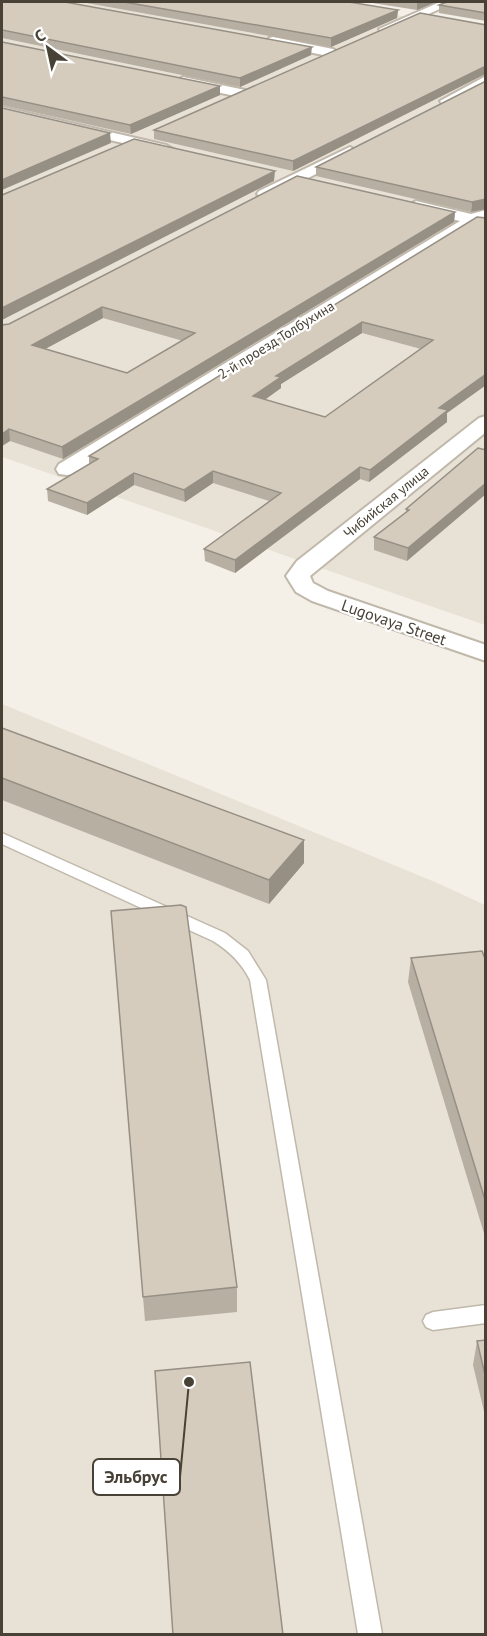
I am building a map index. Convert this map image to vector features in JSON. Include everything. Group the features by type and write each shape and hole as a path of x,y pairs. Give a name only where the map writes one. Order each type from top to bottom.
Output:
{"street":[{"path":"373,35 448,2"},
{"path":"394,11 440,19"},
{"path":"264,40 338,50 313,62"},
{"path":"172,79 245,91 218,102"},
{"path":"433,108 486,81"},
{"path":"2,111 186,154"},
{"path":"110,151 153,132"},
{"path":"254,200 359,146"},
{"path":"274,173 319,183"},
{"path":"396,201 482,217"},
{"name":"2-й проезд Толбухина","path":"67,469 482,217"},
{"name":"Чибийская улица","path":"304,587 298,576 305,566 465,449 486,422"},
{"name":"Lugovaya Street","path":"304,587 320,596 486,654"}],"lane":[{"path":"2,838 219,937 238,948 251,963 260,992 370,1635"},
{"path":"433,1321 486,1314"}],"shaded area":[{"path":"2,2 319,2 485,30 485,625 2,457"},
{"path":"2,704 435,882 485,905 485,1634 2,1634"}],"building":[{"path":"2,2 65,2 312,47 240,78 2,30"},
{"path":"124,2 349,2 398,10 331,38"},
{"path":"447,2 486,2 486,13 439,5"},
{"path":"420,13 486,25 486,66 293,161 154,130"},
{"path":"2,42 220,86 130,125 2,97"},
{"path":"486,81 486,199 472,202 316,167"},
{"path":"2,108 110,133 2,180"},
{"path":"134,139 275,171 2,308 2,195"},
{"path":"297,176 455,212 62,447 9,429 2,434 2,325 9,324","holes":["102,307 195,333 127,373 32,345"]},
{"path":"477,217 486,218 486,374 439,408 448,410 370,470 360,467 235,560 204,549 281,493 213,471 184,490 134,473 87,503 47,489 98,459 89,456","holes":["362,322 433,340 325,417 253,396 281,377 276,376"]},
{"path":"478,448 486,450 486,483 408,548 374,537 409,510 406,509"},
{"path":"2,728 304,840 269,880 2,778"},
{"path":"181,905 186,907 237,1287 143,1297 111,911"},
{"path":"482,951 486,961 486,1203 411,958"},
{"path":"486,1340 486,1379 477,1341"},
{"path":"250,1362 283,1635 173,1635 155,1371"}],"place":[{"name":"Эльбрус","path":"189,1382"}]}
